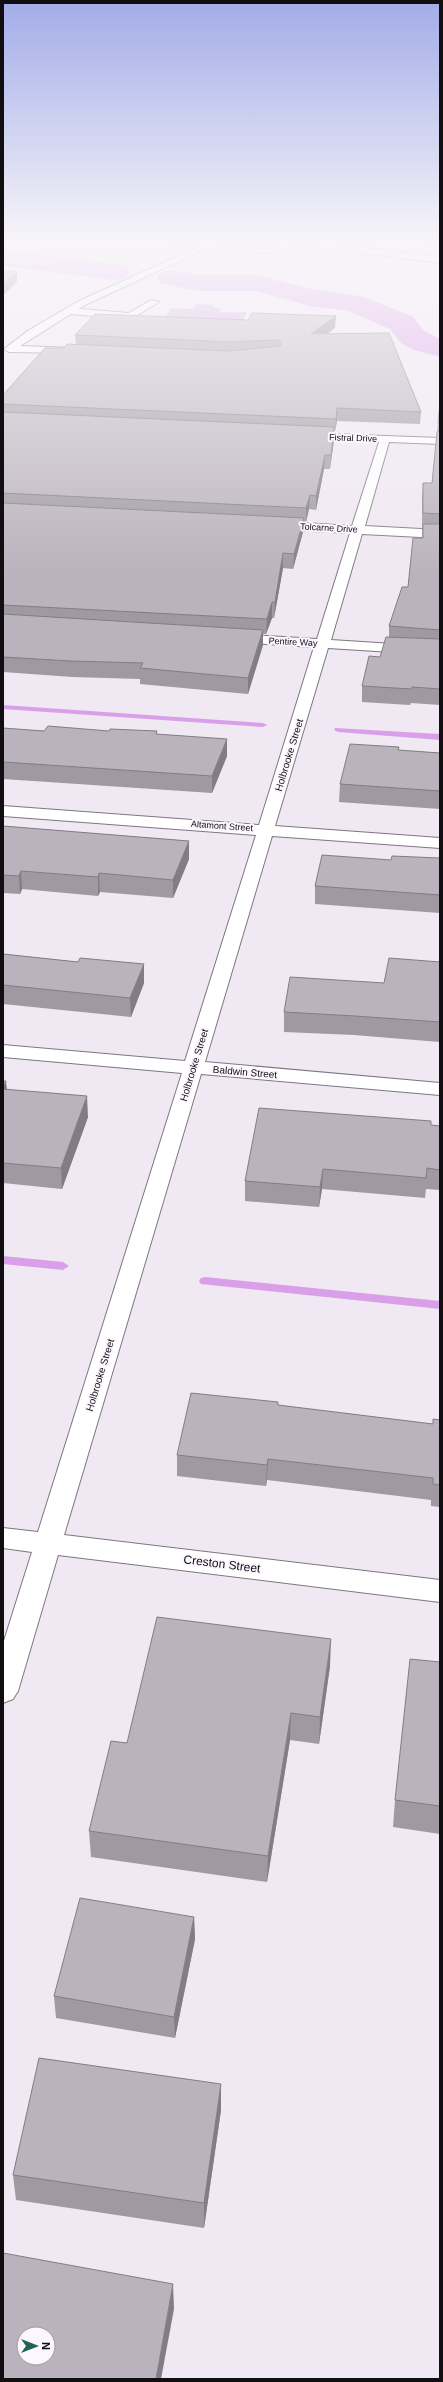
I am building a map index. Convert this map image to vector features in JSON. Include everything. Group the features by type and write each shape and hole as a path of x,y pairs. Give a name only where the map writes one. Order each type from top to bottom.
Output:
{"street":[{"name":"Fistral Drive","path":"295,435 440,442"},
{"name":"Holbrooke Street","path":"3,1691 385,439"},
{"name":"Tolcarne Drive","path":"264,524 440,534"},
{"name":"Pentire Way","path":"219,638 440,651"},
{"name":"Altamont Street","path":"3,811 266,829 440,843"},
{"name":"Baldwin Street","path":"3,1051 440,1089"},
{"name":"Creston Street","path":"3,1538 440,1591"}],"building":[{"path":"39,354 398,354 421,412 337,408 336,419 3,404 3,395"},
{"path":"440,402 440,424 438,423"},
{"path":"3,412 334,427 331,455 325,455 316,496 310,495 306,508 3,493"},
{"path":"440,431 440,514 423,513 423,483 432,483 437,432"},
{"path":"3,503 304,518 294,554 283,553 275,602 272,602 267,619 3,605"},
{"path":"423,524 440,524 440,630 389,626 402,587 408,587 413,538 423,538"},
{"path":"3,614 263,630 248,678 140,668 143,663 3,657"},
{"path":"386,637 440,639 440,689 362,686 369,656 380,657"},
{"path":"48,726 109,731 110,729 157,731 156,734 227,739 212,776 3,762 3,728 44,731"},
{"path":"350,744 399,747 398,750 440,753 440,791 340,784"},
{"path":"3,826 189,841 173,880 99,873 98,877 21,871 19,876 3,875"},
{"path":"322,855 391,860 392,856 440,858 440,895 315,886"},
{"path":"3,954 78,962 80,958 144,964 130,998 3,985"},
{"path":"389,958 440,962 440,1022 284,1012 290,977 384,983"},
{"path":"3,1081 6,1081 3,1089"},
{"path":"3,1089 87,1096 61,1168 3,1163"},
{"path":"259,1108 431,1121 431,1125 440,1126 440,1170 427,1168 426,1178 323,1169 320,1187 245,1181"},
{"path":"191,1393 278,1402 278,1405 433,1424 433,1419 440,1420 440,1485 433,1484 433,1478 268,1459 267,1465 177,1455"},
{"path":"157,1617 331,1639 320,1717 291,1713 268,1856 89,1831 111,1741 127,1743"},
{"path":"410,1659 440,1662 440,1806 395,1800"},
{"path":"80,1898 194,1917 174,2017 54,1996"},
{"path":"39,2058 221,2084 204,2203 13,2175"},
{"path":"3,2253 173,2284 156,2379 3,2379"}],"waterway":[{"path":"3,707 263,725"},
{"path":"338,730 440,737"},
{"path":"3,1260 63,1266"},
{"path":"205,1281 440,1305"}]}
